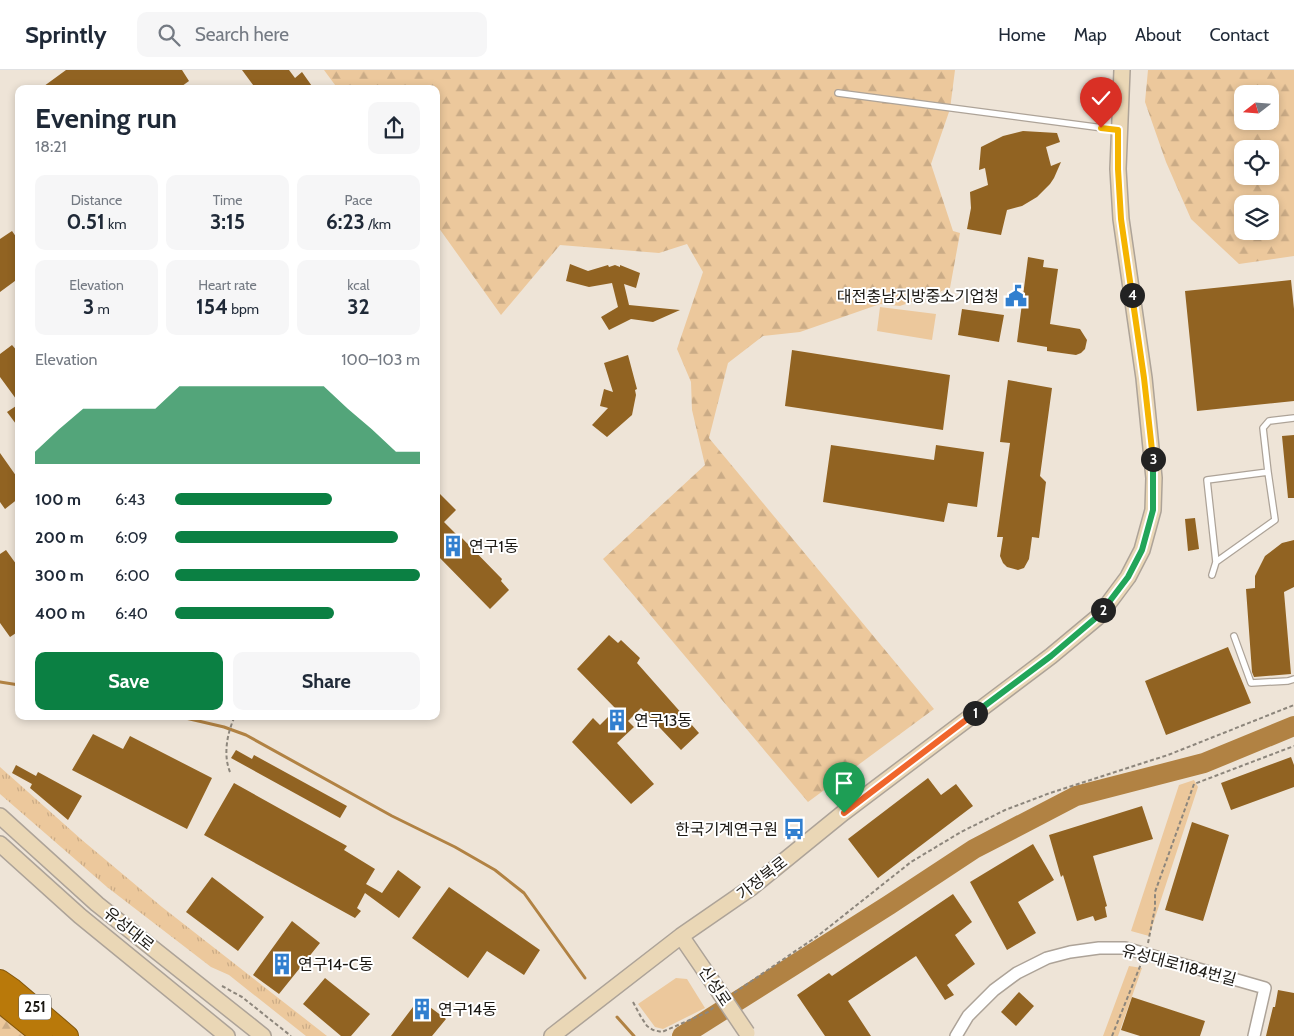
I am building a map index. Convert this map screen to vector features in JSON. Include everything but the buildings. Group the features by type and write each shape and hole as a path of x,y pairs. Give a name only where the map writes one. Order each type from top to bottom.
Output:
{"highway":[{"name":"251","path":"0,980 68,1036"},
{"name":"251","path":"0,1002 42,1036"}],"main road":[{"name":"가정북로","path":"552,1036 681,936 752,887 844,813 1051,656 1098,616 1128,577 1142,550 1153,510 1154,478 1144,378 1121,219 1118,130 1123,72"},
{"name":"유성대로","path":"0,816 97,904 263,1036"},
{"name":"유성대로","path":"0,844 80,916 227,1036"},
{"name":"신성로","path":"681,936 721,999 748,1034"}],"street":[{"name":"유성대로1184번길","path":"956,1036 968,1016 994,990 1017,973 1047,958 1070,952 1099,948 1125,948 1265,988 1254,1036"}],"lane":[{"path":"838,93 1118,130"},
{"path":"1216,562 1275,520 1263,428 1269,421 1294,418"},
{"path":"1212,575 1216,562 1207,480 1268,472"},
{"path":"1234,636 1251,683 1294,680"}],"path":[{"path":"633,1002 647,1026 662,1032 708,1012 721,999 820,935 911,862 961,832 1005,810 1050,793 1168,755 1294,705"},
{"path":"230,772 225,762 233,720"},
{"path":"1112,1036 1146,954 1155,908 1155,892 1194,784 1294,746"},
{"path":"220,985 242,996 290,1036"}],"green space":[{"path":"324,70 955,70 950,109 931,164 953,231 960,233 950,288 900,306 880,304 800,332 763,336 728,363 709,438 934,709 808,802 603,559 705,465 692,410 691,382 677,349 703,272 687,244 659,253 560,245 501,315 440,230 440,85 335,85"},
{"path":"1148,70 1294,70 1294,256 1239,264 1191,219 1166,162 1145,102"},
{"path":"880,307 936,314 932,340 877,331"},
{"path":"0,767 82,840 162,907 327,1036 306,1036 229,975 211,967 107,887 0,794"},
{"path":"1194,780 1198,787 1149,936 1131,931 1179,785"},
{"path":"1129,966 1142,968 1118,1036 1103,1036"},
{"path":"676,978 687,979 705,1008 663,1029 655,1027 638,1004"},
{"path":"0,1016 27,1036 0,1036"}],"waterway":[{"path":"0,682 15,684"},
{"path":"194,720 224,727 246,735 392,816 455,847 495,870 524,893 585,978"},
{"path":"682,1036 974,849 1076,796 1204,763 1294,726"},
{"path":"617,1017 634,1036"}],"place":[{"name":"대전충남지방중소기업청","path":"1016,296"},
{"name":"연구1동","path":"453,546"},
{"name":"연구13동","path":"617,720"},
{"name":"한국기계연구원","path":"794,829"},
{"name":"연구14-C동","path":"282,964"},
{"name":"연구14동","path":"422,1009"}],"route":[{"path":"844,813 1051,656 1098,616 1128,577 1142,550 1153,510 1154,478 1152,452 1144,378 1121,219 1118,130 1101,128"}]}
